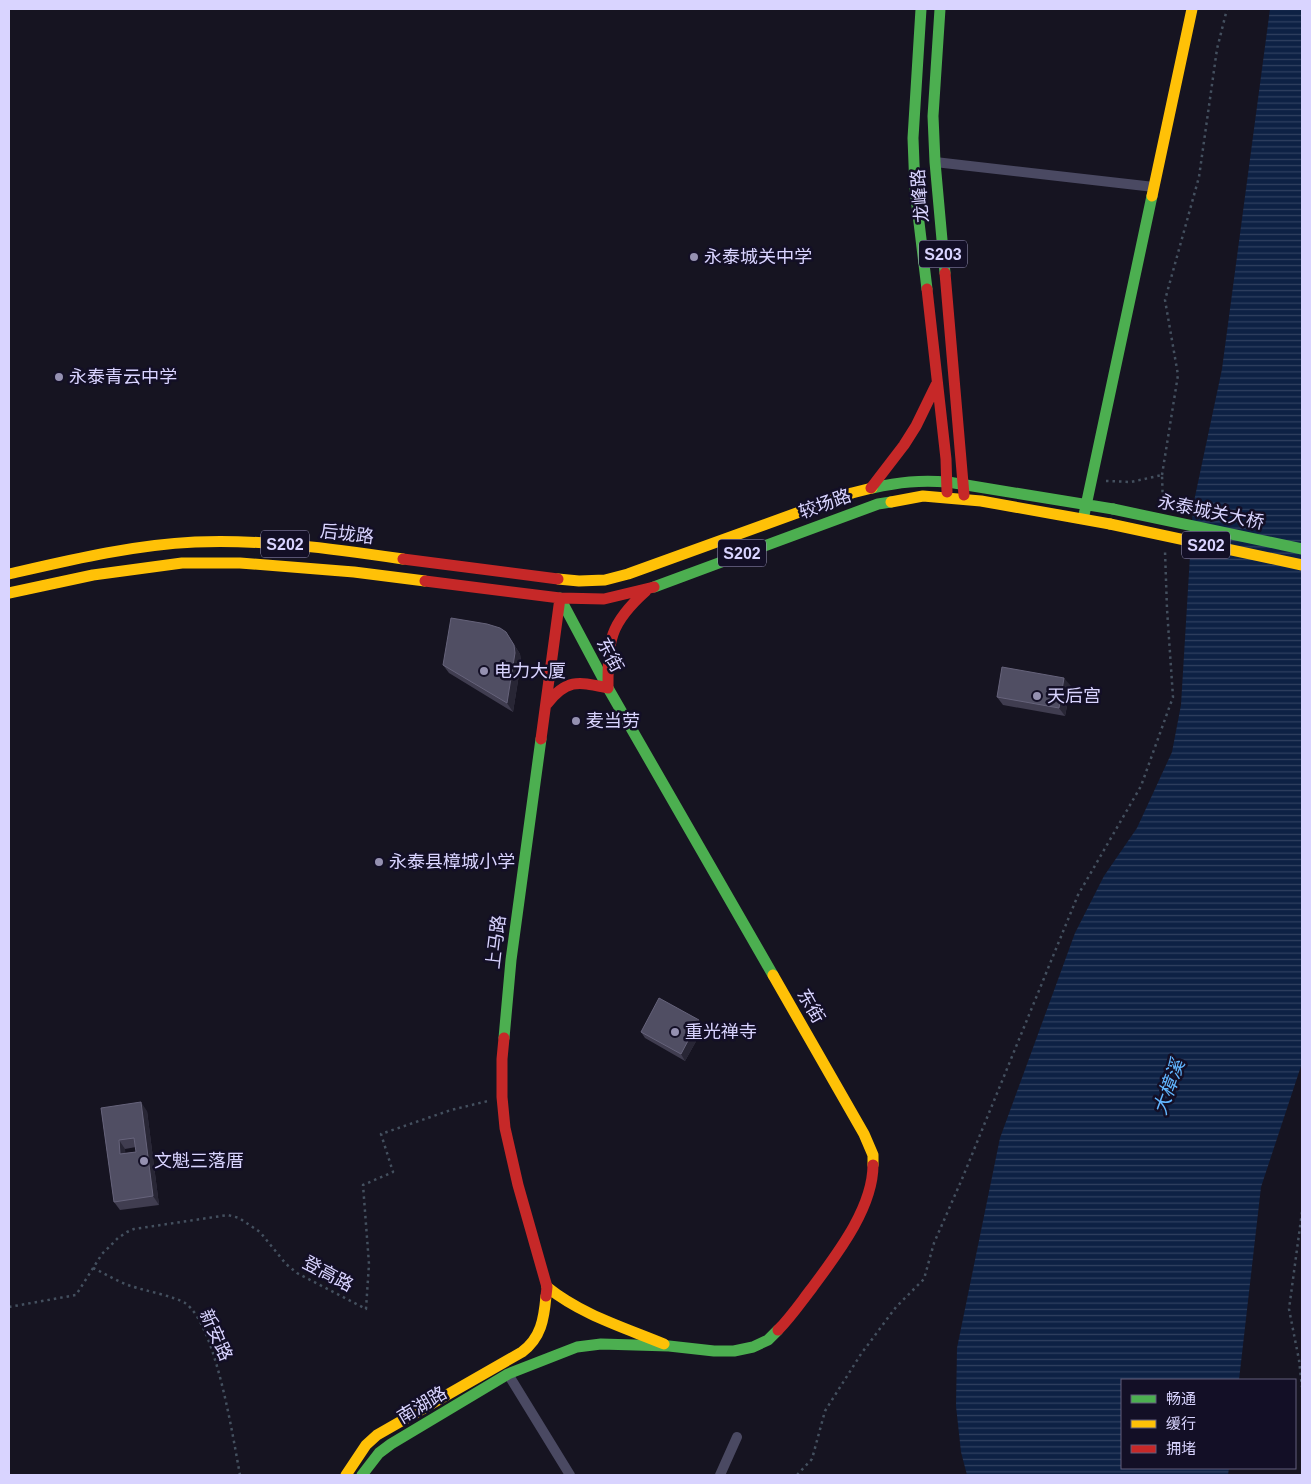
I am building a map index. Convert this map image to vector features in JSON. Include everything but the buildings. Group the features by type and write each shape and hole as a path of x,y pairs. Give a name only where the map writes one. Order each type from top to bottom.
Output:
{"main road":[{"name":"龙峰路","path":"921,9 914,138 915,189 948,482 947,498"},
{"name":"龙峰路","path":"940,9 934,116 935,162 965,499"},
{"path":"1083,519 1192,9"},
{"path":"871,488 916,426 937,382"},
{"name":"较场路","path":"563,580 605,580 628,574 852,493 922,480 964,484 1113,509"},
{"name":"较场路","path":"560,598 604,598 648,589 878,504 923,496 965,499 1110,524"},
{"name":"永泰城关大桥","path":"1113,509 1302,549"},
{"name":"永泰城关大桥","path":"1110,524 1302,565"},
{"name":"后垅路","path":"9,574 98,554 143,547 194,542 238,542 282,544 338,550 563,580"},
{"name":"后垅路","path":"9,593 93,575 145,567 182,563 240,563 354,572 560,598"},
{"name":"上马路","path":"547,1287 518,1186 505,1128 502,1097 502,1059 511,960 563,580"},
{"path":"546,706 555,692 575,683 608,688 608,650 613,629 633,601 648,589"},
{"name":"东街","path":"560,598 608,688 859,1125 873,1155 873,1177 865,1203 852,1228 807,1296 788,1320 768,1340 753,1348 734,1351 714,1351 669,1346"},
{"path":"547,1287 560,1299 580,1310 669,1346"},
{"path":"346,1475 366,1446 377,1435 530,1346 538,1335 543,1322 547,1287"},
{"name":"南湖路","path":"362,1475 378,1453 391,1444 508,1374 577,1347 601,1344 669,1346"}],"street":[{"path":"935,162 1154,186"},
{"path":"508,1374 570,1475"},
{"path":"720,1475 737,1437"}],"path":[{"path":"1163,513 1162,475 1178,375 1165,300 1199,177 1217,49 1227,9"},
{"path":"1091,480 1131,482 1162,475"},
{"path":"797,1475 812,1459 825,1411 860,1354 896,1308 924,1279 934,1243 1078,895 1141,786 1173,697 1165,552"},
{"name":"登高路","path":"9,1307 76,1296 102,1254 118,1238 134,1229 228,1215 239,1218 260,1232 286,1264 297,1273 366,1308 369,1264 363,1185 393,1172 382,1134 451,1110 502,1097"},
{"path":"1302,1212 1289,1309 1302,1387"},
{"path":"1296,1262 1302,1262"},
{"name":"新安路","path":"93,1268 128,1285 183,1302 191,1307 201,1323 224,1388 240,1475"}],"water":[{"name":"大樟溪","path":"1270,9 1302,9 1302,1063 1261,1187 1239,1379 1121,1379 1121,1469 1229,1469 1228,1475 967,1475 961,1452 956,1406 957,1348 1000,1138 1075,933 1104,876 1137,828 1172,752 1181,705 1193,506 1222,369"}],"traffic: fast":[{"path":"921,9 913,138 915,189 927,289"},
{"path":"940,9 933,116 935,162 945,273"},
{"path":"1084,515 1152,196"},
{"path":"872,488 910,482 948,482 1113,509"},
{"path":"654,587 878,504 891,502"},
{"path":"1113,509 1302,549"},
{"path":"560,598 608,688 773,975"},
{"path":"504,1038 511,960 541,739"},
{"path":"362,1475 379,1453 391,1444 508,1374 577,1347 601,1344 669,1346 714,1351 734,1351 753,1347 768,1340 778,1330"}],"traffic: slow":[{"path":"1152,196 1192,9"},
{"path":"558,579 579,581 605,580 628,574 852,493 872,488"},
{"path":"891,502 923,496 981,501 1110,524"},
{"path":"1110,524 1302,565"},
{"path":"9,574 148,546 221,541 325,548 403,559"},
{"path":"9,593 93,575 182,563 240,563 354,572 425,581"},
{"path":"773,975 864,1134 873,1155 873,1165"},
{"path":"547,1287 560,1297 589,1313 664,1344"},
{"path":"346,1475 366,1445 377,1435 528,1347 540,1327 546,1296"}],"traffic: jam":[{"path":"945,273 964,495"},
{"path":"927,289 946,459 947,492"},
{"path":"871,488 916,426 936,385"},
{"path":"403,559 558,579"},
{"path":"425,581 560,598 604,599 654,587"},
{"path":"608,688 610,645 613,634 624,613 646,591"},
{"path":"541,739 560,598"},
{"path":"547,704 561,690 574,684 589,684 608,688"},
{"path":"504,1038 502,1097 505,1128 518,1185 547,1287 546,1296"},
{"path":"778,1330 812,1288 852,1230 867,1198 873,1165"}],"place":[{"name":"永泰城关中学","path":"694,257"},
{"name":"永泰青云中学","path":"59,377"},
{"name":"电力大厦","path":"484,671"},
{"name":"天后宫","path":"1037,696"},
{"name":"麦当劳","path":"576,721"},
{"name":"永泰县樟城小学","path":"379,862"},
{"name":"重光禅寺","path":"675,1032"},
{"name":"文魁三落厝","path":"144,1161"}]}
